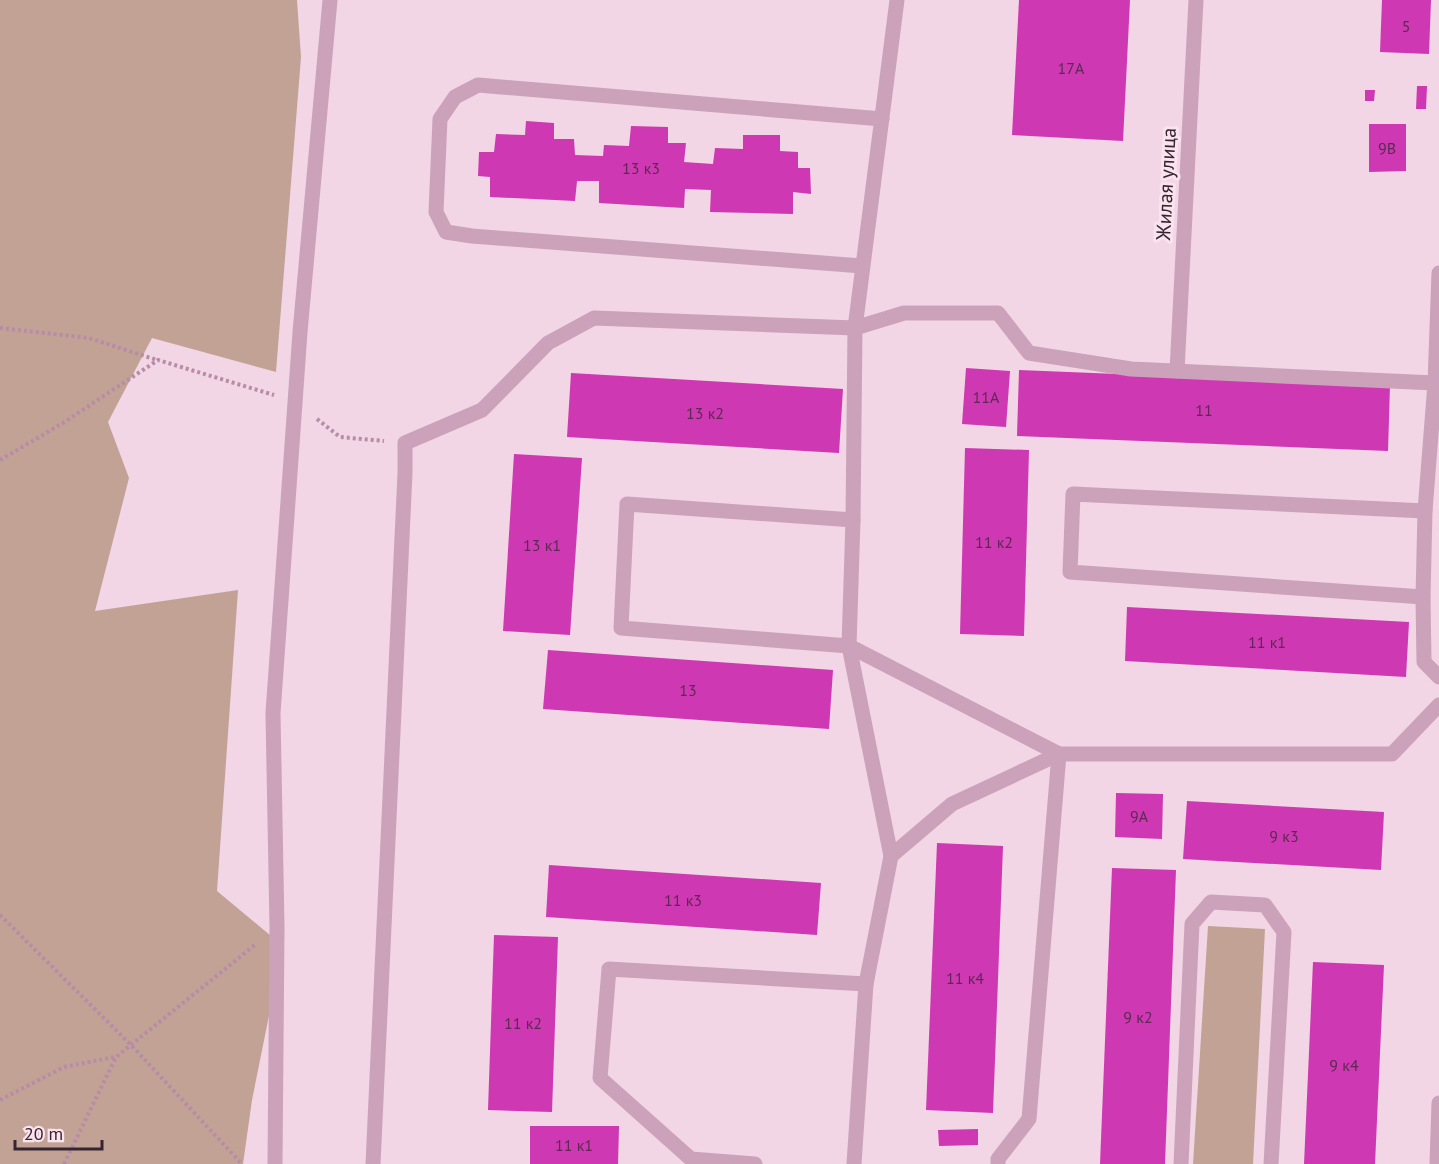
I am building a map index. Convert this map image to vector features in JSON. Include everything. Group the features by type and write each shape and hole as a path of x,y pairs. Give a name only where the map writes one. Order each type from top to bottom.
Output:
{"street":[{"path":"275,1164 277,927 273,713 295,402 330,0"},
{"path":"854,1164 866,984 891,856 849,646 855,328 897,0"},
{"name":"Жилая улица","path":"1177,371 1196,0"},
{"path":"862,266 472,236 446,232 436,212 440,119 455,97 478,85 882,119"},
{"path":"1439,273 1437,383 1425,511 1423,597 1424,662 1439,677"},
{"path":"373,1164 405,443 482,410 548,343 594,318 855,328 904,313 998,314 1029,353 1131,369 1437,383"},
{"path":"1423,597 1071,572 1073,494 1425,511"},
{"path":"853,520 627,504 621,627 849,646 1059,754"},
{"path":"891,856 952,804 1059,754 1392,754 1439,705"},
{"path":"998,1164 998,1159 1029,1119 1059,754"},
{"path":"1181,1164 1191,924 1210,902 1265,905 1284,932 1271,1164"},
{"path":"755,1164 691,1159 600,1078 609,969 866,984"},
{"path":"1437,1164 1439,1103"}],"path":[{"path":"0,328 89,338 295,402 340,438 405,443"},
{"path":"0,460 63,423 158,360"},
{"path":"0,915 130,1045 242,1164"},
{"path":"64,1164 116,1057 277,927"},
{"path":"0,1100 64,1066 116,1057"}],"shaded area":[{"path":"0,0 297,0 301,57 276,372 152,338 108,422 129,478 95,611 238,590 217,891 283,946 252,1100 243,1164 0,1164"},
{"path":"1208,926 1265,929 1253,1164 1193,1164"}],"building":[{"path":"1019,0 1130,0 1123,141 1012,135"},
{"path":"1382,0 1431,0 1429,54 1380,52"},
{"path":"1417,86 1427,86 1426,109 1416,109"},
{"path":"1365,90 1375,90 1374,101 1365,101"},
{"path":"526,121 554,123 554,139 574,139 575,155 603,156 604,145 629,146 631,126 668,127 668,143 686,143 684,162 713,164 715,148 743,149 743,135 780,135 780,151 798,152 798,168 810,168 811,194 793,192 793,214 710,212 711,190 685,189 684,208 599,203 599,181 577,181 575,201 490,197 490,177 478,176 479,152 494,152 496,134 525,135"},
{"path":"1369,124 1406,124 1406,171 1369,172"},
{"path":"966,368 1010,371 1006,427 962,424"},
{"path":"1019,370 1390,385 1388,451 1017,436"},
{"path":"571,373 843,389 839,453 567,437"},
{"path":"965,448 1029,450 1024,636 960,634"},
{"path":"514,454 582,458 570,635 503,631"},
{"path":"1127,607 1409,622 1406,677 1125,661"},
{"path":"548,650 833,670 829,729 543,709"},
{"path":"1116,793 1163,794 1162,839 1115,837"},
{"path":"1187,801 1384,812 1381,870 1183,859"},
{"path":"937,843 1003,846 993,1113 926,1110"},
{"path":"549,865 821,883 817,935 546,917"},
{"path":"1112,868 1176,870 1165,1164 1100,1164"},
{"path":"494,935 558,937 552,1112 488,1110"},
{"path":"1313,962 1384,965 1375,1164 1304,1164"},
{"path":"530,1126 619,1126 618,1164 530,1164"},
{"path":"978,1129 978,1145 939,1146 938,1130"}]}
